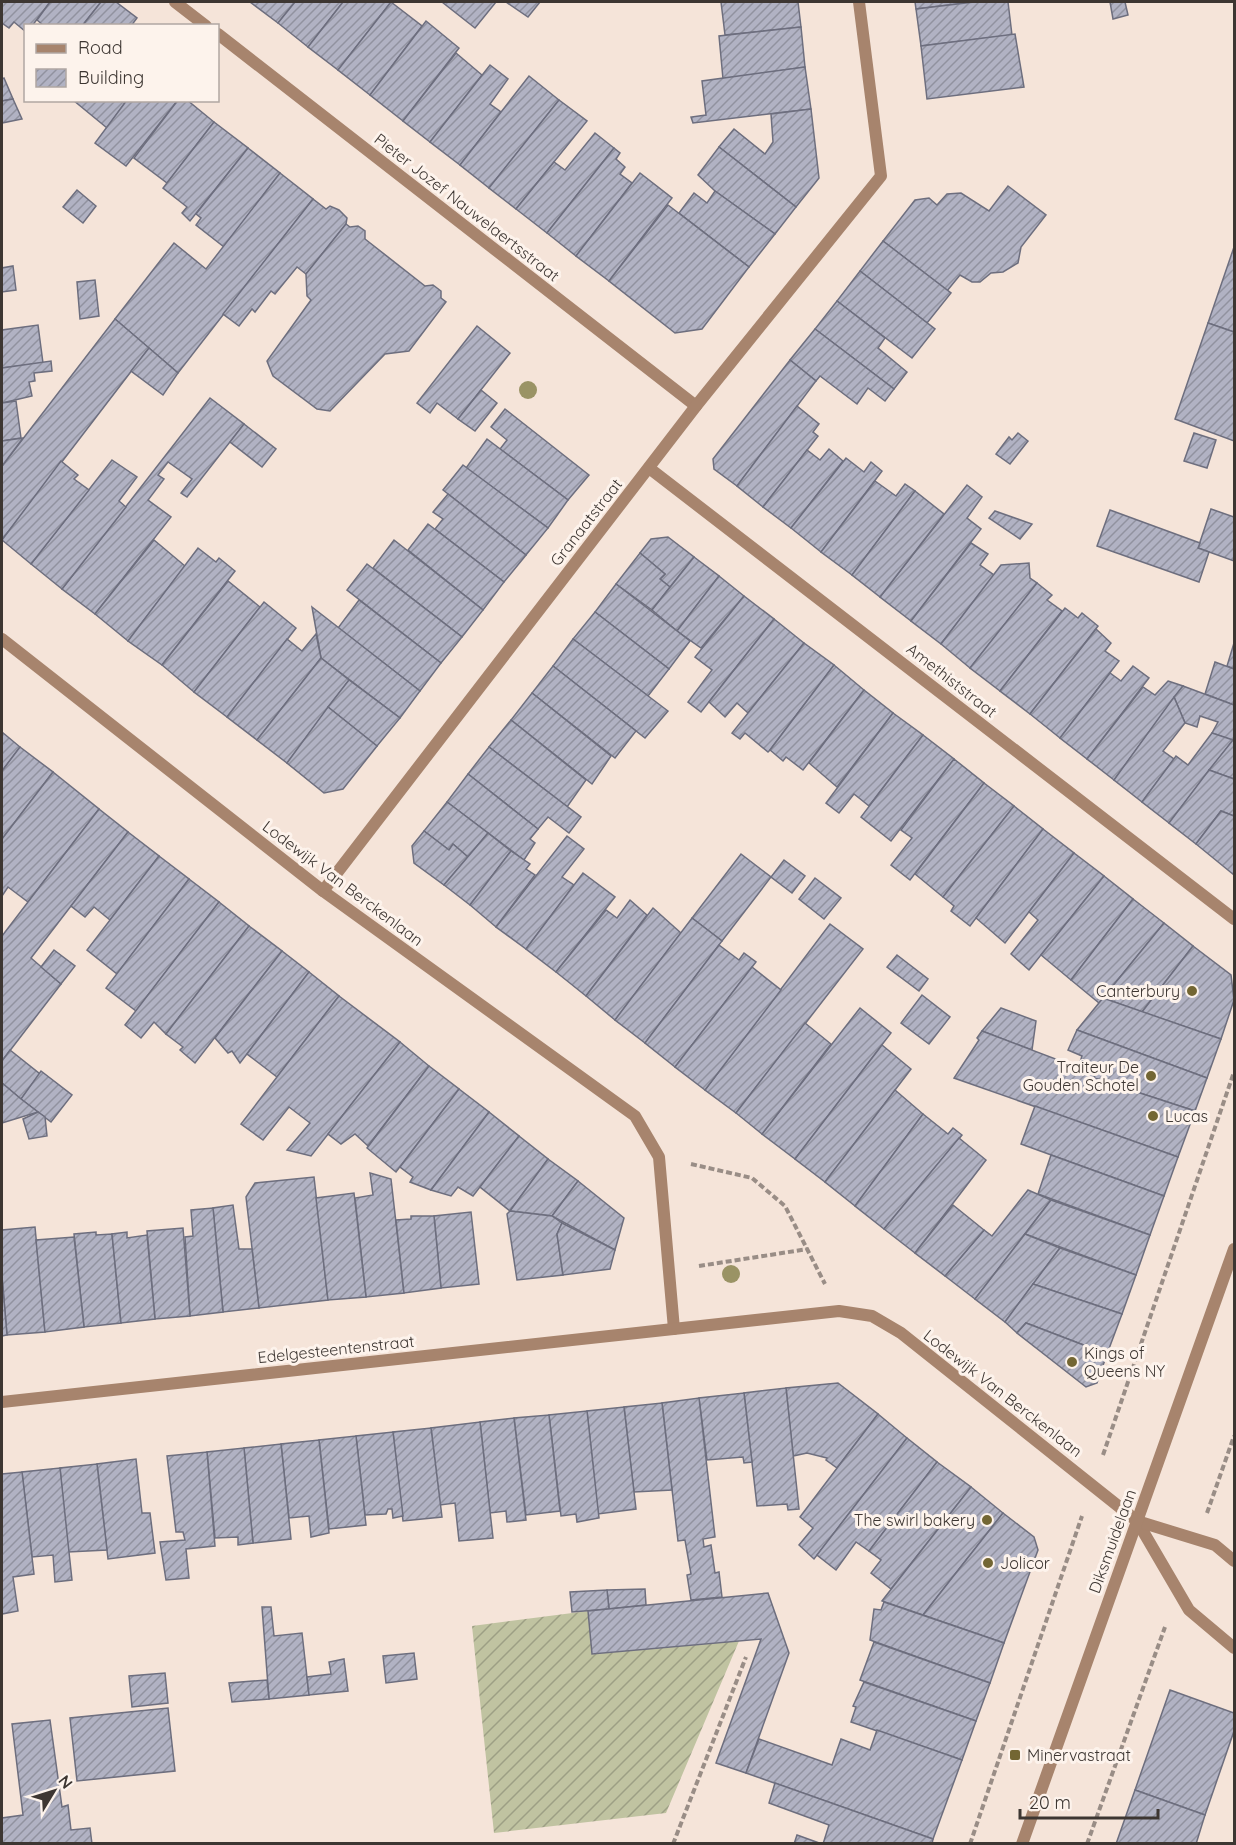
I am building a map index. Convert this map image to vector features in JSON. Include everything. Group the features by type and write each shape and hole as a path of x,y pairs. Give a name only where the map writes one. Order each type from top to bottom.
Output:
{"street":[{"path":"175,2 203,24"},
{"name":"Granaatstraat","path":"322,891 696,406 881,176 859,2"},
{"name":"Pieter Jozef Nauwelaertsstraat","path":"219,35 696,406"},
{"name":"Amethiststraat","path":"649,468 1234,919"},
{"name":"Lodewijk Van Berckenlaan","path":"2,639 322,891 635,1116 659,1157"},
{"path":"659,1157 674,1329"},
{"name":"Diksmuidelaan","path":"1022,1844 1234,1249"},
{"name":"Lodewijk Van Berckenlaan","path":"839,1311 872,1316 901,1333 1137,1521 1189,1610 1234,1648"},
{"name":"Edelgesteentenstraat","path":"2,1402 839,1311"},
{"name":"Lodewijk Van Berckenlaan","path":"1137,1521 1215,1545 1234,1561"}],"path":[{"path":"659,1157 752,1178 785,1206 839,1311"},
{"path":"669,1271 808,1249"},
{"path":"1197,1539 1234,1436"},
{"path":"1087,1844 1178,1590"},
{"path":"673,1844 746,1657"}],"green space":[{"path":"588,1611 592,1654 739,1641 666,1813 494,1833 472,1626"}],"building":[{"path":"2,2 50,2 34,24 24,24 24,30 14,22 9,28 2,23"},
{"path":"50,2 101,2 84,24 42,24 37,20"},
{"path":"101,2 116,2 137,18 132,24 84,24"},
{"path":"250,2 295,2 278,23"},
{"path":"295,2 343,2 308,47 278,23"},
{"path":"343,2 391,2 338,70 308,47"},
{"path":"391,2 422,26 370,95 338,70"},
{"path":"442,2 496,2 475,28"},
{"path":"506,2 540,2 528,17"},
{"path":"721,2 798,2 801,27 725,35"},
{"path":"915,2 974,2 916,9"},
{"path":"974,2 1008,2 1012,35 921,46 916,9"},
{"path":"1110,2 1125,2 1128,15 1113,19"},
{"path":"426,21 459,48 403,121 370,95"},
{"path":"801,27 805,67 723,79 719,36"},
{"path":"1015,34 1024,87 927,99 921,46"},
{"path":"456,53 482,75 430,142 403,121"},
{"path":"490,65 508,79 490,104 501,112 460,165 430,142"},
{"path":"805,67 811,109 693,123 691,117 706,115 702,81"},
{"path":"529,76 559,100 489,188 460,165"},
{"path":"4,78 13,99 2,101 2,79"},
{"path":"13,99 22,119 2,123 2,101"},
{"path":"559,100 587,121 516,209 489,188"},
{"path":"75,102 126,102 107,128"},
{"path":"126,102 176,102 126,166 95,143"},
{"path":"176,102 189,102 214,122 167,183 134,158"},
{"path":"811,109 819,178 796,207 719,147 734,129 765,154 773,142 771,114"},
{"path":"214,122 248,148 190,221 182,213 187,207 163,188"},
{"path":"595,133 614,148 547,233 516,209 554,162 565,170"},
{"path":"719,147 796,207 775,234 715,191 698,175"},
{"path":"248,148 280,173 224,247 196,225 201,218 196,214"},
{"path":"614,148 620,153 616,159 625,167 620,174 632,183 576,256 547,233"},
{"path":"280,173 313,199 178,373 115,319 174,243 206,269"},
{"path":"640,173 672,198 609,281 576,256"},
{"path":"1008,186 1046,215 1021,247 1018,263 1003,272 991,273 980,282 972,282 960,275 947,291 883,241 915,200 929,198 937,205 947,194 961,193 989,211"},
{"path":"77,190 96,206 83,223 63,207"},
{"path":"715,191 775,234 749,267 679,213 694,193 707,203"},
{"path":"313,199 326,209 330,206 339,210 347,218 346,224 306,274 297,267 275,294 271,291 255,312 252,309 239,326 223,314"},
{"path":"668,205 749,267 702,329 675,333 609,281"},
{"path":"346,224 350,227 358,226 365,231 365,239 425,286 433,285 441,291 441,298 446,302 409,351 385,354 330,411 317,409 273,376 267,361 311,300 307,296 306,274"},
{"path":"883,241 951,293 927,323 860,271"},
{"path":"1234,247 1234,332 1208,323"},
{"path":"13,266 16,290 2,292 2,268"},
{"path":"860,271 935,329 912,358 837,301"},
{"path":"95,280 99,316 80,319 77,282"},
{"path":"837,301 885,338 878,348 907,372 894,389 815,329"},
{"path":"115,319 149,348 2,540 2,466"},
{"path":"1208,323 1234,332 1234,441 1175,419"},
{"path":"38,325 43,363 2,368 2,330"},
{"path":"477,326 510,353 458,419 437,403 430,413 417,403"},
{"path":"815,329 894,389 885,401 868,388 857,404 820,376 816,381 790,360"},
{"path":"149,348 178,373 163,395 131,371"},
{"path":"790,360 816,381 737,486 714,469 713,459"},
{"path":"51,361 52,371 34,373 35,381 29,382 32,396 2,403 2,368"},
{"path":"481,390 497,403 475,431 458,419"},
{"path":"210,398 244,424 187,497 181,493 192,479 168,462 158,475 164,479 148,500 171,517 95,614 62,589"},
{"path":"16,401 21,438 2,441 2,403"},
{"path":"797,406 819,424 813,432 818,436 763,507 737,486"},
{"path":"505,409 589,475 568,500 500,449 507,440 491,427"},
{"path":"244,424 276,449 262,467 230,442"},
{"path":"1018,433 1028,441 1010,464 996,454 1009,437 1012,440"},
{"path":"1194,433 1216,440 1207,468 1184,461"},
{"path":"23,438 2,466 2,441"},
{"path":"487,439 568,500 548,528 466,468"},
{"path":"829,449 843,461 791,528 763,507 807,450 820,460"},
{"path":"846,458 864,472 871,462 882,471 821,552 791,528"},
{"path":"112,460 137,477 119,501 126,507 62,589 31,564"},
{"path":"61,461 78,475 74,479 89,490 31,564 2,540"},
{"path":"463,465 548,528 526,555 443,490"},
{"path":"875,481 896,496 905,484 915,491 852,575 821,552"},
{"path":"967,485 982,497 967,518 981,529 911,621 880,597"},
{"path":"915,491 944,514 880,597 852,575"},
{"path":"448,494 526,555 504,582 435,529 443,519 433,512"},
{"path":"1211,509 1234,517 1234,561 1198,548"},
{"path":"1110,510 1200,543 1198,548 1209,552 1199,582 1097,546"},
{"path":"995,511 1032,524 1020,539 989,518"},
{"path":"428,524 504,582 483,610 408,550"},
{"path":"668,537 694,557 670,587 660,579 665,574 640,553 651,539"},
{"path":"154,540 185,566 128,641 95,614"},
{"path":"394,540 483,610 462,637 373,568"},
{"path":"971,543 988,554 980,565 994,575 941,644 911,621"},
{"path":"198,548 216,562 219,558 235,571 162,665 128,641"},
{"path":"640,553 665,574 660,579 670,587 652,610 616,584"},
{"path":"694,557 719,576 677,631 652,610"},
{"path":"1029,563 1030,578 1037,583 970,668 941,644 1001,565"},
{"path":"367,564 462,637 441,663 347,590"},
{"path":"719,576 744,596 701,648 677,631"},
{"path":"228,581 260,607 194,692 162,665"},
{"path":"1037,583 1052,595 1047,600 1062,611 1000,691 970,668"},
{"path":"616,584 690,641 669,669 595,612"},
{"path":"744,596 774,619 701,712 688,702 712,670 695,657"},
{"path":"359,600 441,663 420,691 338,628"},
{"path":"264,602 296,628 227,717 194,692"},
{"path":"312,607 420,691 400,718 321,658"},
{"path":"1065,608 1078,618 1082,613 1098,626 1030,714 1000,691"},
{"path":"595,612 669,669 648,696 573,639"},
{"path":"774,619 804,643 748,713 737,703 725,717 709,702"},
{"path":"1096,629 1111,643 1105,651 1119,661 1060,738 1030,714"},
{"path":"316,634 321,658 257,740 227,717 287,639 302,651"},
{"path":"573,639 668,711 645,738 553,666"},
{"path":"804,643 834,665 768,752 745,733 740,739 732,733"},
{"path":"1234,643 1234,669 1227,666"},
{"path":"321,658 349,680 287,763 257,740"},
{"path":"1215,662 1234,669 1234,705 1205,694"},
{"path":"834,665 864,690 803,770 786,757 783,761 770,750"},
{"path":"553,666 636,731 615,758 532,693"},
{"path":"1133,666 1149,678 1087,759 1060,738 1110,673 1121,681"},
{"path":"349,680 400,718 377,746 328,707"},
{"path":"1168,681 1183,686 1114,780 1087,759 1143,687 1155,695"},
{"path":"1183,686 1234,705 1234,741 1212,733 1218,722 1200,716 1197,727 1185,723 1174,697"},
{"path":"864,690 893,713 837,787 809,763"},
{"path":"532,693 611,756 592,784 511,720"},
{"path":"1174,697 1185,723 1163,751 1174,759 1142,802 1114,780"},
{"path":"328,707 377,746 343,789 324,793 287,763"},
{"path":"893,713 923,735 869,806 854,794 839,813 826,803"},
{"path":"511,720 586,780 567,807 489,747"},
{"path":"2,732 20,747 2,771"},
{"path":"1212,733 1233,740 1169,823 1142,802 1176,756 1188,765"},
{"path":"923,735 954,759 891,841 861,817"},
{"path":"1234,741 1234,779 1209,770"},
{"path":"20,747 53,772 2,839 2,771"},
{"path":"489,747 581,817 569,833 548,817 538,829 468,774"},
{"path":"954,759 984,783 910,880 891,865 912,838 901,830"},
{"path":"1209,770 1234,779 1234,816 1221,811 1196,844 1169,823"},
{"path":"53,772 99,809 28,902 8,887 2,896 2,839"},
{"path":"468,774 538,829 530,839 535,843 524,860 447,802"},
{"path":"984,783 1014,806 943,897 915,874"},
{"path":"447,802 488,833 468,857 453,844 449,850 424,831"},
{"path":"1014,806 1043,829 970,926 951,911 954,906 943,897"},
{"path":"99,809 128,832 31,958 61,984 2,1061 2,936"},
{"path":"1221,811 1234,816 1234,875 1196,844"},
{"path":"1043,829 1074,853 1005,943 976,918"},
{"path":"424,831 449,850 453,844 468,857 444,885 414,863 412,846"},
{"path":"128,832 159,856 110,920 94,907 85,917 71,906"},
{"path":"488,833 511,851 470,905 444,885"},
{"path":"567,836 584,849 562,877 574,885 526,949 496,927"},
{"path":"511,851 530,864 526,869 535,875 496,927 470,905"},
{"path":"1074,853 1104,876 1029,970 1011,954 1038,920 1029,912"},
{"path":"741,854 771,877 722,941 692,918"},
{"path":"159,856 189,879 117,974 87,950"},
{"path":"784,860 805,876 792,893 771,877"},
{"path":"583,873 615,897 556,972 526,949"},
{"path":"1104,876 1133,899 1071,980 1041,955"},
{"path":"815,878 841,898 824,919 799,899"},
{"path":"189,879 219,902 136,1011 106,988"},
{"path":"1133,899 1164,923 1099,1003 1071,980"},
{"path":"630,900 647,915 586,996 556,972 606,910 617,918"},
{"path":"219,902 249,926 166,1034 154,1022 141,1038 125,1025"},
{"path":"653,908 681,933 615,1020 586,996"},
{"path":"692,918 722,941 645,1043 615,1020"},
{"path":"1164,923 1193,946 1142,1012 1103,998"},
{"path":"830,924 863,949 736,1113 705,1090"},
{"path":"249,926 282,951 195,1063 180,1050 183,1047 166,1034"},
{"path":"719,945 739,960 744,953 756,962 675,1067 645,1043"},
{"path":"1193,946 1231,975 1234,1000 1221,1039 1142,1012"},
{"path":"54,950 75,966 61,984 41,967"},
{"path":"282,951 309,972 240,1063 232,1051 228,1053 215,1038"},
{"path":"897,955 928,979 919,991 887,967"},
{"path":"752,967 781,990 705,1090 675,1067"},
{"path":"309,972 339,996 277,1077 247,1054"},
{"path":"922,995 950,1017 929,1044 901,1023"},
{"path":"339,996 400,1042 311,1156 287,1150 310,1123 289,1107 263,1140 241,1124"},
{"path":"1103,998 1221,1039 1207,1078 1077,1030"},
{"path":"860,1008 891,1033 795,1159 762,1134"},
{"path":"1001,1008 1036,1021 1032,1050 982,1031"},
{"path":"805,1023 831,1044 762,1134 736,1113"},
{"path":"1077,1030 1207,1078 1195,1111 1094,1078 1095,1074 1078,1068 1082,1056 1068,1050"},
{"path":"982,1031 1095,1074 1094,1078 1195,1111 1178,1157 954,1078 979,1040 977,1038"},
{"path":"400,1042 429,1066 368,1146 355,1134 341,1144 328,1134"},
{"path":"882,1045 911,1069 825,1182 795,1159"},
{"path":"10,1050 40,1074 21,1099 2,1083 2,1061"},
{"path":"429,1066 459,1089 396,1172 367,1148"},
{"path":"41,1071 72,1095 51,1122 21,1099"},
{"path":"2,1083 21,1099 38,1112 2,1123"},
{"path":"459,1089 489,1112 431,1190 410,1182 413,1177 400,1167"},
{"path":"895,1090 923,1114 855,1206 825,1182"},
{"path":"1035,1106 1178,1157 1164,1196 1021,1144"},
{"path":"38,1112 45,1117 47,1136 29,1139 23,1119"},
{"path":"489,1112 519,1136 473,1196 458,1187 451,1196 431,1190"},
{"path":"923,1114 948,1134 953,1128 962,1135 884,1229 855,1206"},
{"path":"519,1136 548,1159 510,1211 480,1187"},
{"path":"959,1138 986,1160 915,1253 884,1229"},
{"path":"1051,1155 1164,1196 1150,1235 1038,1194"},
{"path":"548,1159 578,1181 552,1216 510,1211"},
{"path":"370,1173 391,1179 404,1293 366,1297 355,1198 373,1195"},
{"path":"314,1177 328,1300 259,1308 246,1197 255,1183"},
{"path":"578,1181 624,1218 615,1250 552,1216"},
{"path":"1028,1190 1051,1200 975,1299 945,1276 984,1230 992,1236"},
{"path":"354,1193 366,1297 328,1300 316,1198"},
{"path":"1051,1200 1150,1235 1136,1275 1025,1234"},
{"path":"233,1205 239,1249 252,1249 259,1308 223,1312 213,1208"},
{"path":"953,1205 984,1230 945,1276 915,1253"},
{"path":"213,1208 223,1312 190,1316 185,1237 193,1236 191,1210"},
{"path":"510,1211 552,1216 562,1223 557,1234 563,1275 517,1280 507,1214"},
{"path":"471,1212 479,1284 441,1288 434,1216"},
{"path":"411,1216 434,1216 441,1288 404,1293 396,1220 411,1219"},
{"path":"562,1223 615,1250 610,1269 563,1275 557,1234"},
{"path":"35,1227 45,1332 7,1335 2,1277 2,1230"},
{"path":"183,1228 190,1316 155,1319 147,1231"},
{"path":"96,1232 96,1235 112,1234 121,1323 84,1327 74,1234"},
{"path":"127,1232 127,1238 147,1235 155,1319 121,1323 112,1234"},
{"path":"1025,1234 1060,1248 1005,1322 975,1299"},
{"path":"74,1237 84,1327 45,1332 36,1240"},
{"path":"1060,1248 1136,1275 1122,1314 1033,1284"},
{"path":"2,1277 7,1335 2,1336"},
{"path":"1033,1284 1122,1314 1107,1354 1026,1323 1017,1333 1005,1322"},
{"path":"1026,1323 1107,1354 1097,1383 1086,1387 1017,1333"},
{"path":"838,1383 878,1414 837,1468 826,1460 827,1458 807,1453 793,1456 786,1388"},
{"path":"786,1388 799,1509 788,1510 787,1504 757,1506 744,1393"},
{"path":"744,1393 752,1462 744,1463 743,1457 707,1460 699,1398"},
{"path":"699,1398 715,1537 703,1539 704,1547 711,1545 715,1573 719,1572 722,1597 691,1600 687,1575 691,1574 685,1540 678,1541 662,1403"},
{"path":"662,1403 672,1490 634,1492 624,1407"},
{"path":"624,1407 636,1509 598,1514 587,1411"},
{"path":"587,1411 599,1518 577,1522 576,1514 561,1516 549,1415"},
{"path":"878,1414 907,1438 814,1559 799,1545 813,1528 800,1517"},
{"path":"549,1415 560,1511 526,1515 514,1418"},
{"path":"514,1418 526,1520 507,1522 506,1511 490,1513 480,1422"},
{"path":"480,1422 493,1538 459,1541 455,1503 440,1505 431,1428"},
{"path":"431,1428 442,1517 403,1521 393,1432"},
{"path":"393,1432 403,1516 393,1518 392,1509 388,1509 386,1514 365,1515 356,1436"},
{"path":"356,1436 366,1525 329,1529 319,1440"},
{"path":"907,1438 937,1462 869,1551 856,1542 836,1570 817,1555"},
{"path":"319,1440 329,1533 311,1537 309,1516 289,1518 281,1444"},
{"path":"281,1444 291,1539 253,1543 244,1448"},
{"path":"244,1448 253,1543 238,1545 238,1537 215,1538 207,1452"},
{"path":"207,1452 215,1546 186,1549 189,1578 166,1580 160,1542 185,1540 183,1532 176,1532 167,1456"},
{"path":"136,1459 142,1513 150,1513 155,1553 108,1559 97,1464"},
{"path":"937,1462 971,1487 891,1589 871,1573 881,1560 869,1551"},
{"path":"97,1464 107,1550 68,1552 60,1468"},
{"path":"60,1468 72,1580 55,1582 53,1555 32,1557 22,1472"},
{"path":"22,1472 34,1574 13,1577 18,1611 2,1614 2,1474"},
{"path":"971,1487 1003,1513 923,1615 882,1601"},
{"path":"1003,1513 1034,1537 1038,1550 1004,1643 923,1615"},
{"path":"645,1589 646,1605 609,1609 607,1590"},
{"path":"607,1590 609,1609 572,1612 570,1592"},
{"path":"768,1593 789,1653 746,1773 716,1763 761,1639 592,1654 588,1611"},
{"path":"884,1602 1004,1643 990,1683 870,1640 874,1609 881,1610"},
{"path":"262,1607 271,1607 274,1636 302,1633 309,1695 269,1699"},
{"path":"874,1642 990,1683 976,1721 860,1680"},
{"path":"414,1653 417,1679 386,1683 383,1656"},
{"path":"344,1659 348,1691 309,1695 307,1677 331,1674 329,1662"},
{"path":"165,1673 168,1703 132,1707 129,1676"},
{"path":"267,1680 269,1699 232,1702 229,1683"},
{"path":"864,1682 976,1721 962,1760 851,1722 856,1707 853,1706"},
{"path":"1170,1690 1234,1713 1234,1731 1205,1815 1135,1790"},
{"path":"168,1708 175,1771 77,1781 70,1718"},
{"path":"50,1720 62,1807 68,1805 71,1830 90,1828 92,1844 2,1844 2,1818 23,1815 12,1724"},
{"path":"877,1730 962,1760 933,1839 746,1773 759,1739 832,1765 841,1739 870,1750"},
{"path":"775,1783 933,1839 932,1844 823,1844 829,1825 769,1803"},
{"path":"1135,1790 1205,1815 1196,1844 1116,1844"},
{"path":"797,1835 822,1844 794,1844"}],"place":[{"name":"Canterbury","path":"1192,991"},
{"name":"Traiteur De Gouden Schotel","path":"1151,1076"},
{"name":"Lucas","path":"1153,1116"},
{"name":"Kings of Queens NY","path":"1072,1362"},
{"name":"The swirl bakery","path":"987,1520"},
{"name":"Jolicor","path":"988,1563"},
{"name":"Minervastraat","path":"1015,1755"}]}
